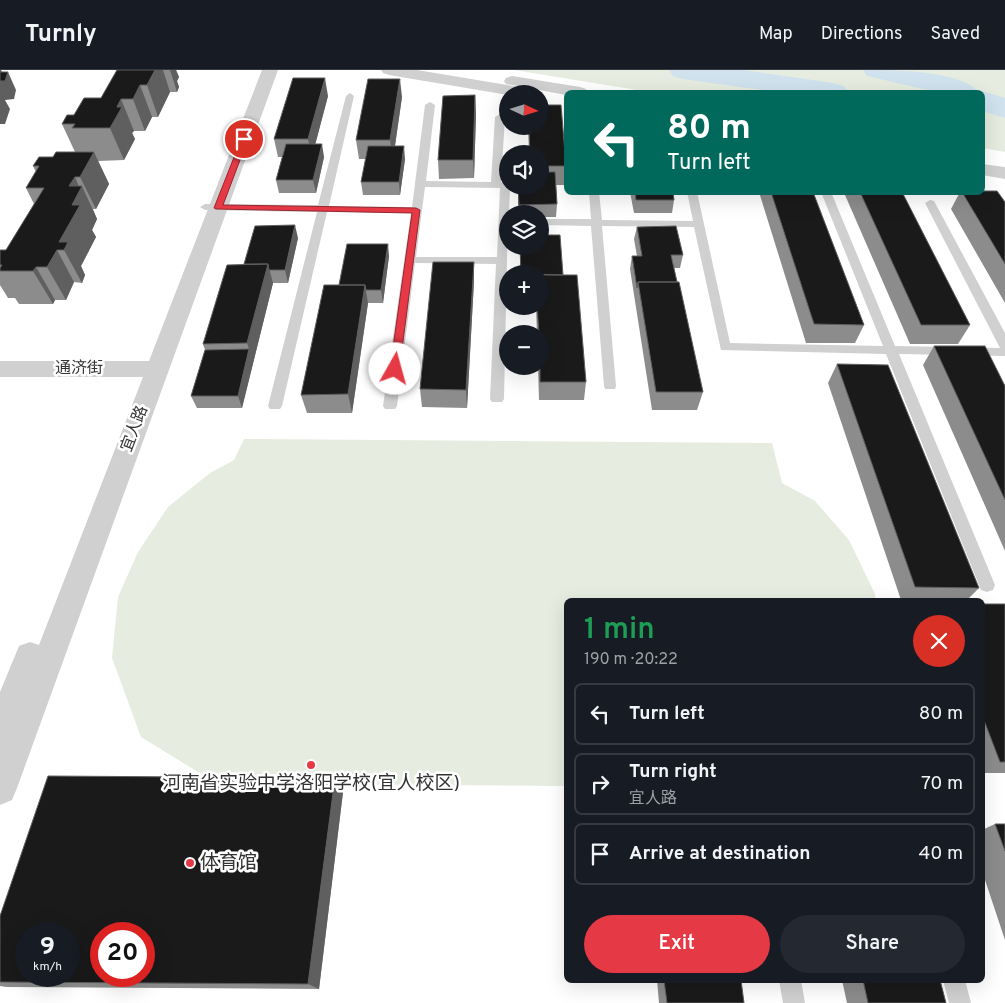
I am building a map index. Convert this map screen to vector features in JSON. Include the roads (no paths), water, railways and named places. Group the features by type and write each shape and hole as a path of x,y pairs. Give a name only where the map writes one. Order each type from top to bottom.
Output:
{"street":[{"name":"宜人路","path":"0,788 148,376 212,208 260,70"},
{"name":"宜人路","path":"212,208 270,70"},
{"path":"389,70 499,89"},
{"path":"442,70 567,90"},
{"path":"549,97 564,100"},
{"path":"985,159 1005,162"},
{"path":"985,170 1005,173"},
{"name":"通济街","path":"0,369 148,376"},
{"name":"宜人路","path":"0,731 148,376"},
{"name":"通济街","path":"0,382 148,376"}],"lane":[{"path":"275,406 350,96"},
{"path":"390,406 430,106"},
{"path":"496,185 499,134"},
{"path":"420,184 505,185 506,205"},
{"path":"594,195 610,386"},
{"path":"693,195 725,346 1005,352"},
{"path":"827,195 987,585"},
{"path":"930,203 1005,345"},
{"path":"212,208 416,210"},
{"path":"549,222 699,224"},
{"path":"497,399 503,255"},
{"path":"410,260 502,261"},
{"path":"791,983 794,1003"},
{"path":"955,983 960,1003"}],"waterway":[{"path":"683,70 819,90"},
{"path":"877,70 957,90"},
{"path":"985,101 1005,109"}],"place":[{"name":"河南省实验中学洛阳学校(宜人校区)","path":"311,765"},
{"name":"体育馆","path":"190,863"}]}
